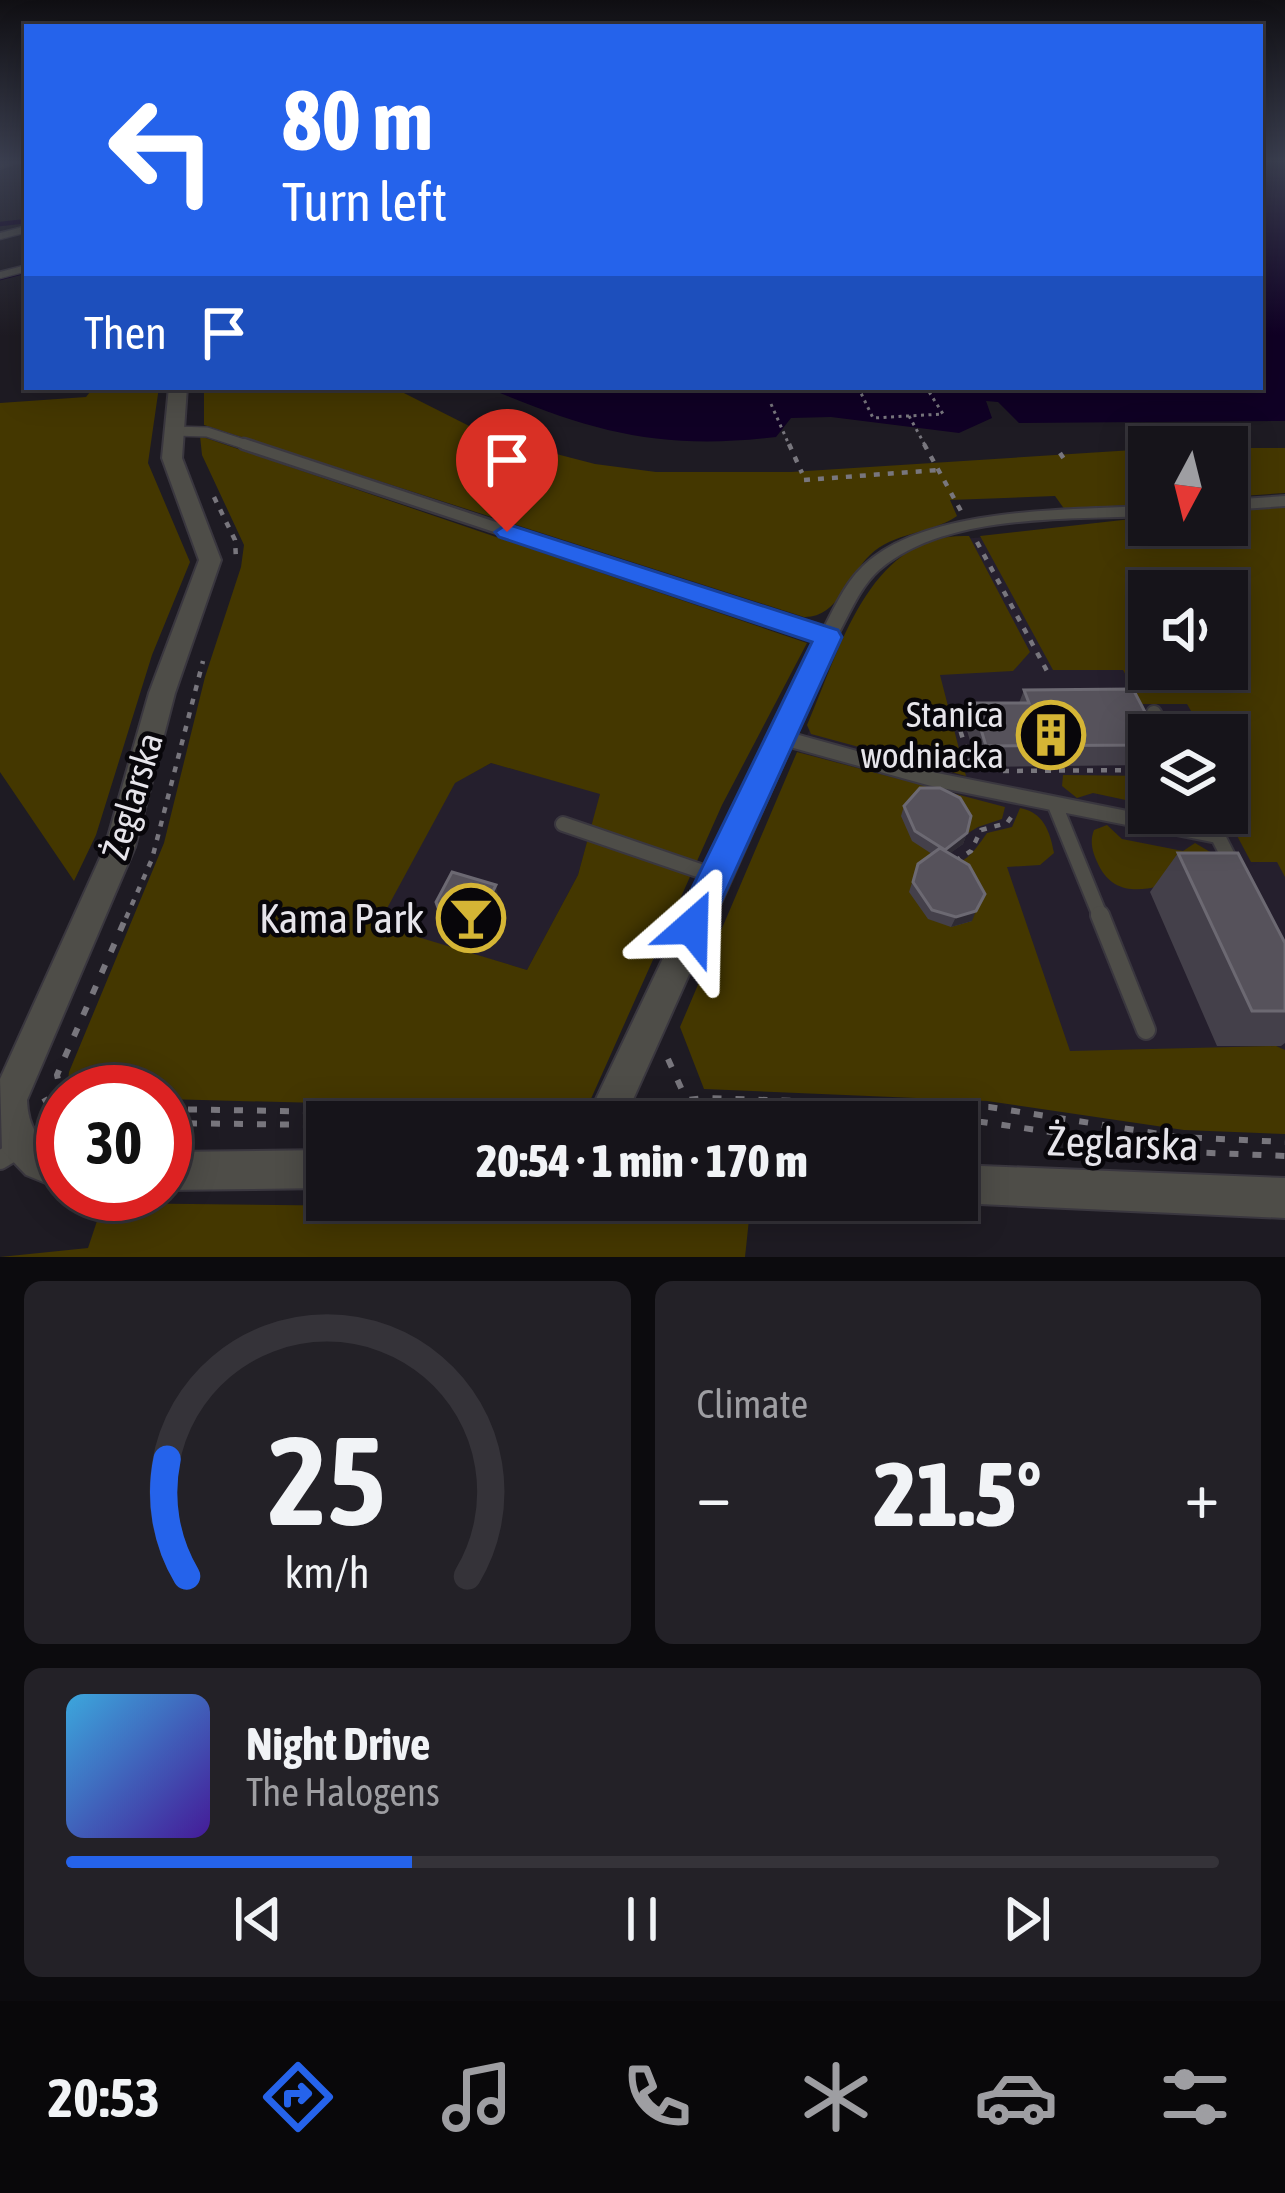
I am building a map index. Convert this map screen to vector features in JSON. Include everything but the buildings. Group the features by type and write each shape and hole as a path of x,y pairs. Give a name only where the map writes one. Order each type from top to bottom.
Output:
{"street":[{"name":"Żeglarska","path":"36,1161 7,1152 14,1083 120,847 162,693 210,560 172,458 178,390"},
{"path":"1248,504 1285,501"},
{"path":"619,1101 779,737 828,637 872,566 922,538 970,528 1128,512"},
{"path":"192,1171 306,1169"},
{"name":"Żeglarska","path":"978,1185 1285,1198"}],"lane":[{"path":"174,431 207,431 828,637"},
{"path":"779,737 980,790 1217,836 1237,873"},
{"path":"1055,805 1146,1030"},
{"path":"563,824 715,876"}],"path":[{"path":"859,390 873,418 943,414 928,390"},
{"path":"772,404 803,476 938,470"},
{"path":"909,416 1047,671"},
{"path":"952,705 980,790"},
{"path":"974,771 1128,770"},
{"path":"942,862 964,858 981,830 1006,823 1013,812"},
{"path":"665,1048 684,1100"},
{"path":"680,1101 988,1107 1179,1137 1285,1142"},
{"path":"192,1110 306,1112"},
{"path":"978,1122 1188,1152 1285,1156"},
{"path":"192,1123 306,1125"}],"shaded area":[{"path":"1263,219 1285,219 1285,421 1019,423 998,402 986,401 992,418 959,433 831,417 791,418 776,437 697,441 628,434 560,416 494,390 1263,390"},
{"path":"92,390 159,390 148,463 190,562 152,655 96,835 74,881 0,772 0,403 86,397"},
{"path":"204,390 398,390 491,437 595,464 656,472 791,472 1128,450 1128,505 1065,510 1055,496 950,500 957,516 879,547 826,611 804,617 204,425"},
{"path":"200,436 807,643 722,805 590,1101 192,1100 192,1065 72,1065 164,843 244,545 202,455","holes":["491,763 600,794 578,875 527,970 378,925 455,783"]},
{"path":"1248,448 1285,448 1285,493 1248,496"},
{"path":"1285,507 1285,877 1277,862 1251,862 1236,834 1248,834 1248,714 1193,714 1187,704 1142,704 1134,690 1248,690 1248,570 1128,570 1128,679 1123,670 1053,670 980,536 1128,519 1128,546 1248,546 1248,510"},
{"path":"1106,526 1128,599 1128,690 1173,690 1200,714 1128,714 1128,834 1248,834 1248,777 1285,843 1285,1080 689,1011 865,600 951,540"},
{"path":"969,536 1030,652 1013,671 940,675 966,776 811,734 807,725 846,632 882,575 906,553 934,540"},
{"path":"797,752 1005,807 1002,819 978,827 924,860 922,867 961,861 987,833 1012,827 1020,808 1040,818 1054,853 1040,865 1007,867 1070,1051 1276,1046 1285,1050 1285,1134 1184,1130 987,1101 704,1089 680,1027"},
{"path":"491,763 601,793 578,875 527,970 377,926 454,783"},
{"path":"1063,775 1128,776 1128,800 1093,793 1077,798 1062,786"},
{"path":"1107,825 1122,839 1183,851 1195,843 1222,859 1175,881 1124,888 1110,880 1093,853 1094,830"},
{"path":"192,1204 306,1205 306,1221 749,1221 745,1257 0,1257 88,1248 97,1221 192,1221"}],"waterway":[{"path":"0,224 24,221"},
{"path":"0,278 24,272"}],"place":[{"name":"Stanica wodniacka","path":"1051,735"},
{"name":"Kama Park","path":"471,918"}],"route":[{"path":"507,532 828,637 692,927"}]}
